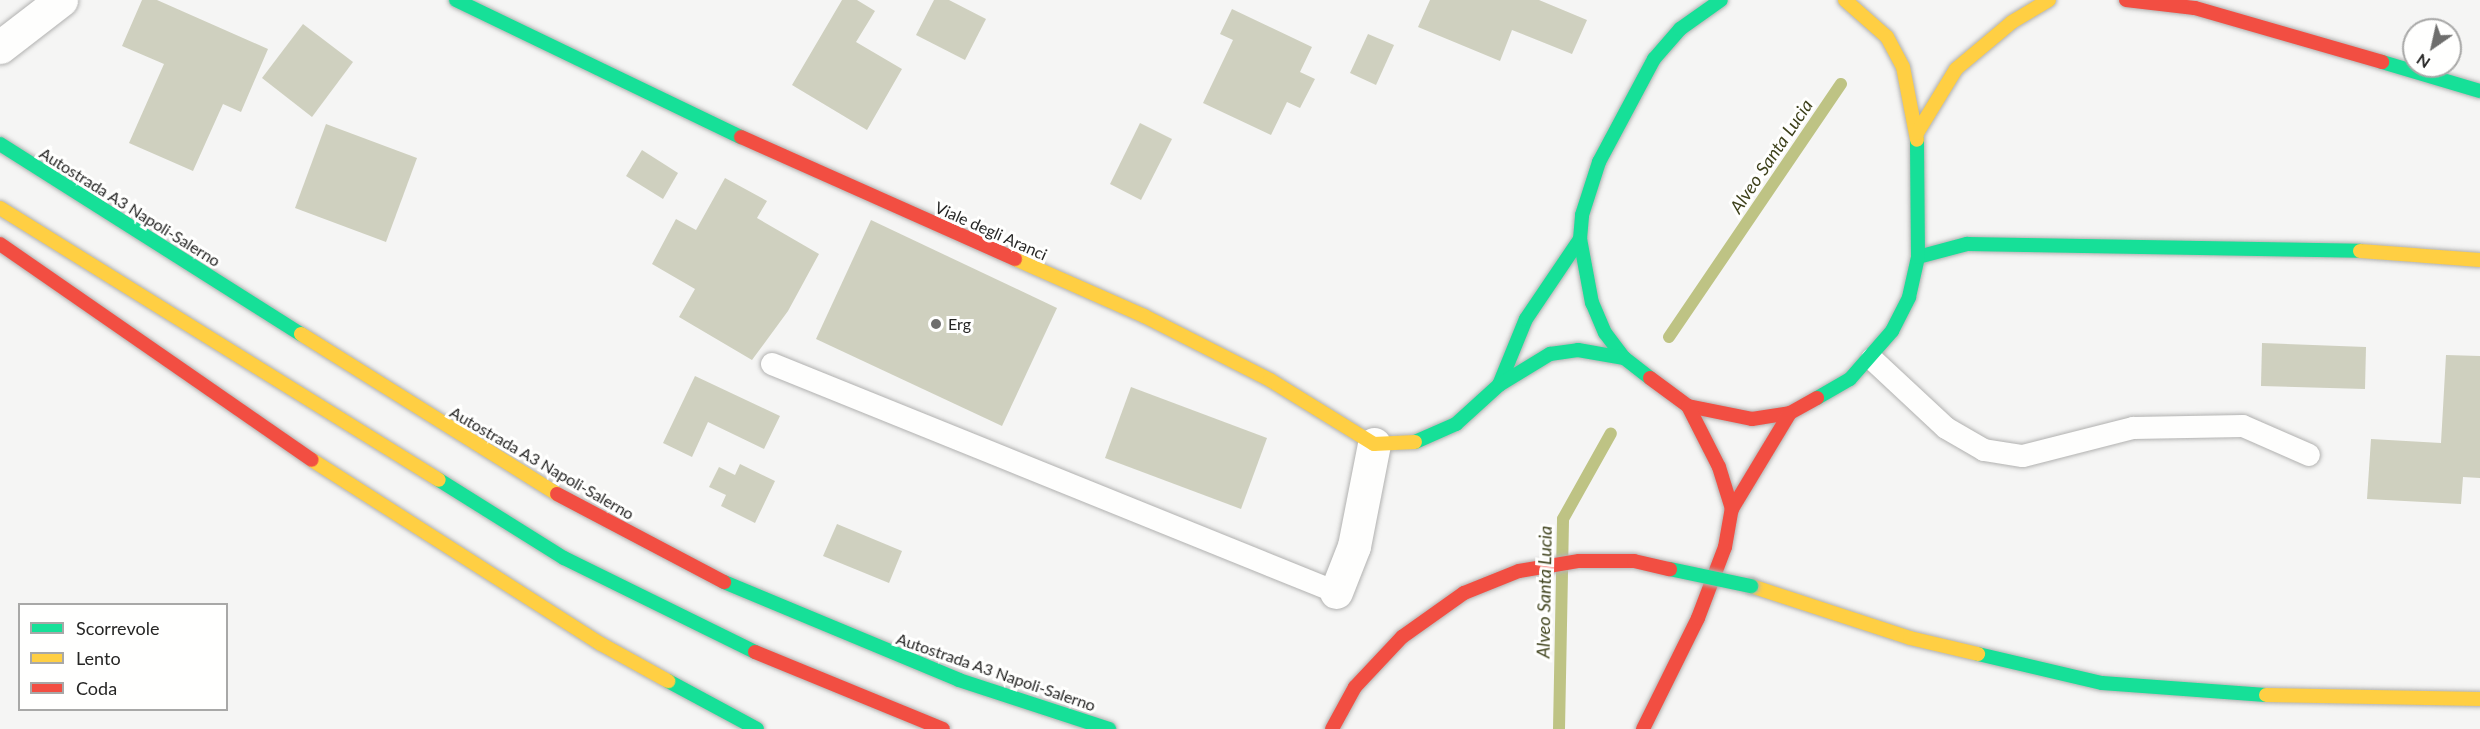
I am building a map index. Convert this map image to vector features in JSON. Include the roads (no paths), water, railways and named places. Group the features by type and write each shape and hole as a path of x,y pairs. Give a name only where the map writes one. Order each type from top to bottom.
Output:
{"main road":[{"name":"Viale degli Aranci","path":"456,0 764,148 1144,316 1270,380 1374,444 1405,445 1431,437 1456,424 1499,385 1550,354 1578,350 1624,358"},
{"path":"1721,0 1680,29 1654,58 1599,162 1581,215 1580,239 1593,303 1605,333 1624,358 1688,406 1752,419 1790,412 1828,394 1872,359 1909,297 1918,257 1917,133 1898,57 1887,37 1845,0"},
{"path":"1917,133 1956,69 2005,27 2049,0"},
{"path":"2126,0 2194,9 2480,91"},
{"name":"Autostrada A3 Napoli-Salerno","path":"0,144 590,513 740,590 837,632 959,680 1108,729"},
{"path":"0,208 564,558 714,635 943,729"},
{"name":"Viale degli Aranci","path":"1499,385 1526,319 1580,239"},
{"path":"1918,257 1967,244 2060,243 2387,252 2480,260"},
{"path":"0,244 375,503 601,644 757,729"},
{"path":"1688,406 1719,466 1732,509"},
{"path":"1643,729 1698,618 1725,548 1732,509 1790,412"},
{"path":"1332,729 1354,687 1402,637 1464,593 1519,571 1579,561 1634,561 1751,586 1910,638 2102,683 2205,694 2480,699"}],"street":[{"path":"0,47 62,0"},
{"path":"1336,592 1354,546 1374,444"}],"lane":[{"path":"1872,359 1946,428 1984,450 2023,456 2133,428 2243,426 2309,455"},
{"path":"772,364 1336,592"}],"waterway":[{"name":"Alveo Santa Lucia","path":"1669,337 1841,84"},
{"name":"Alveo Santa Lucia","path":"1559,729 1563,519 1611,433"}],"place":[{"name":"Erg","path":"936,324"}]}
